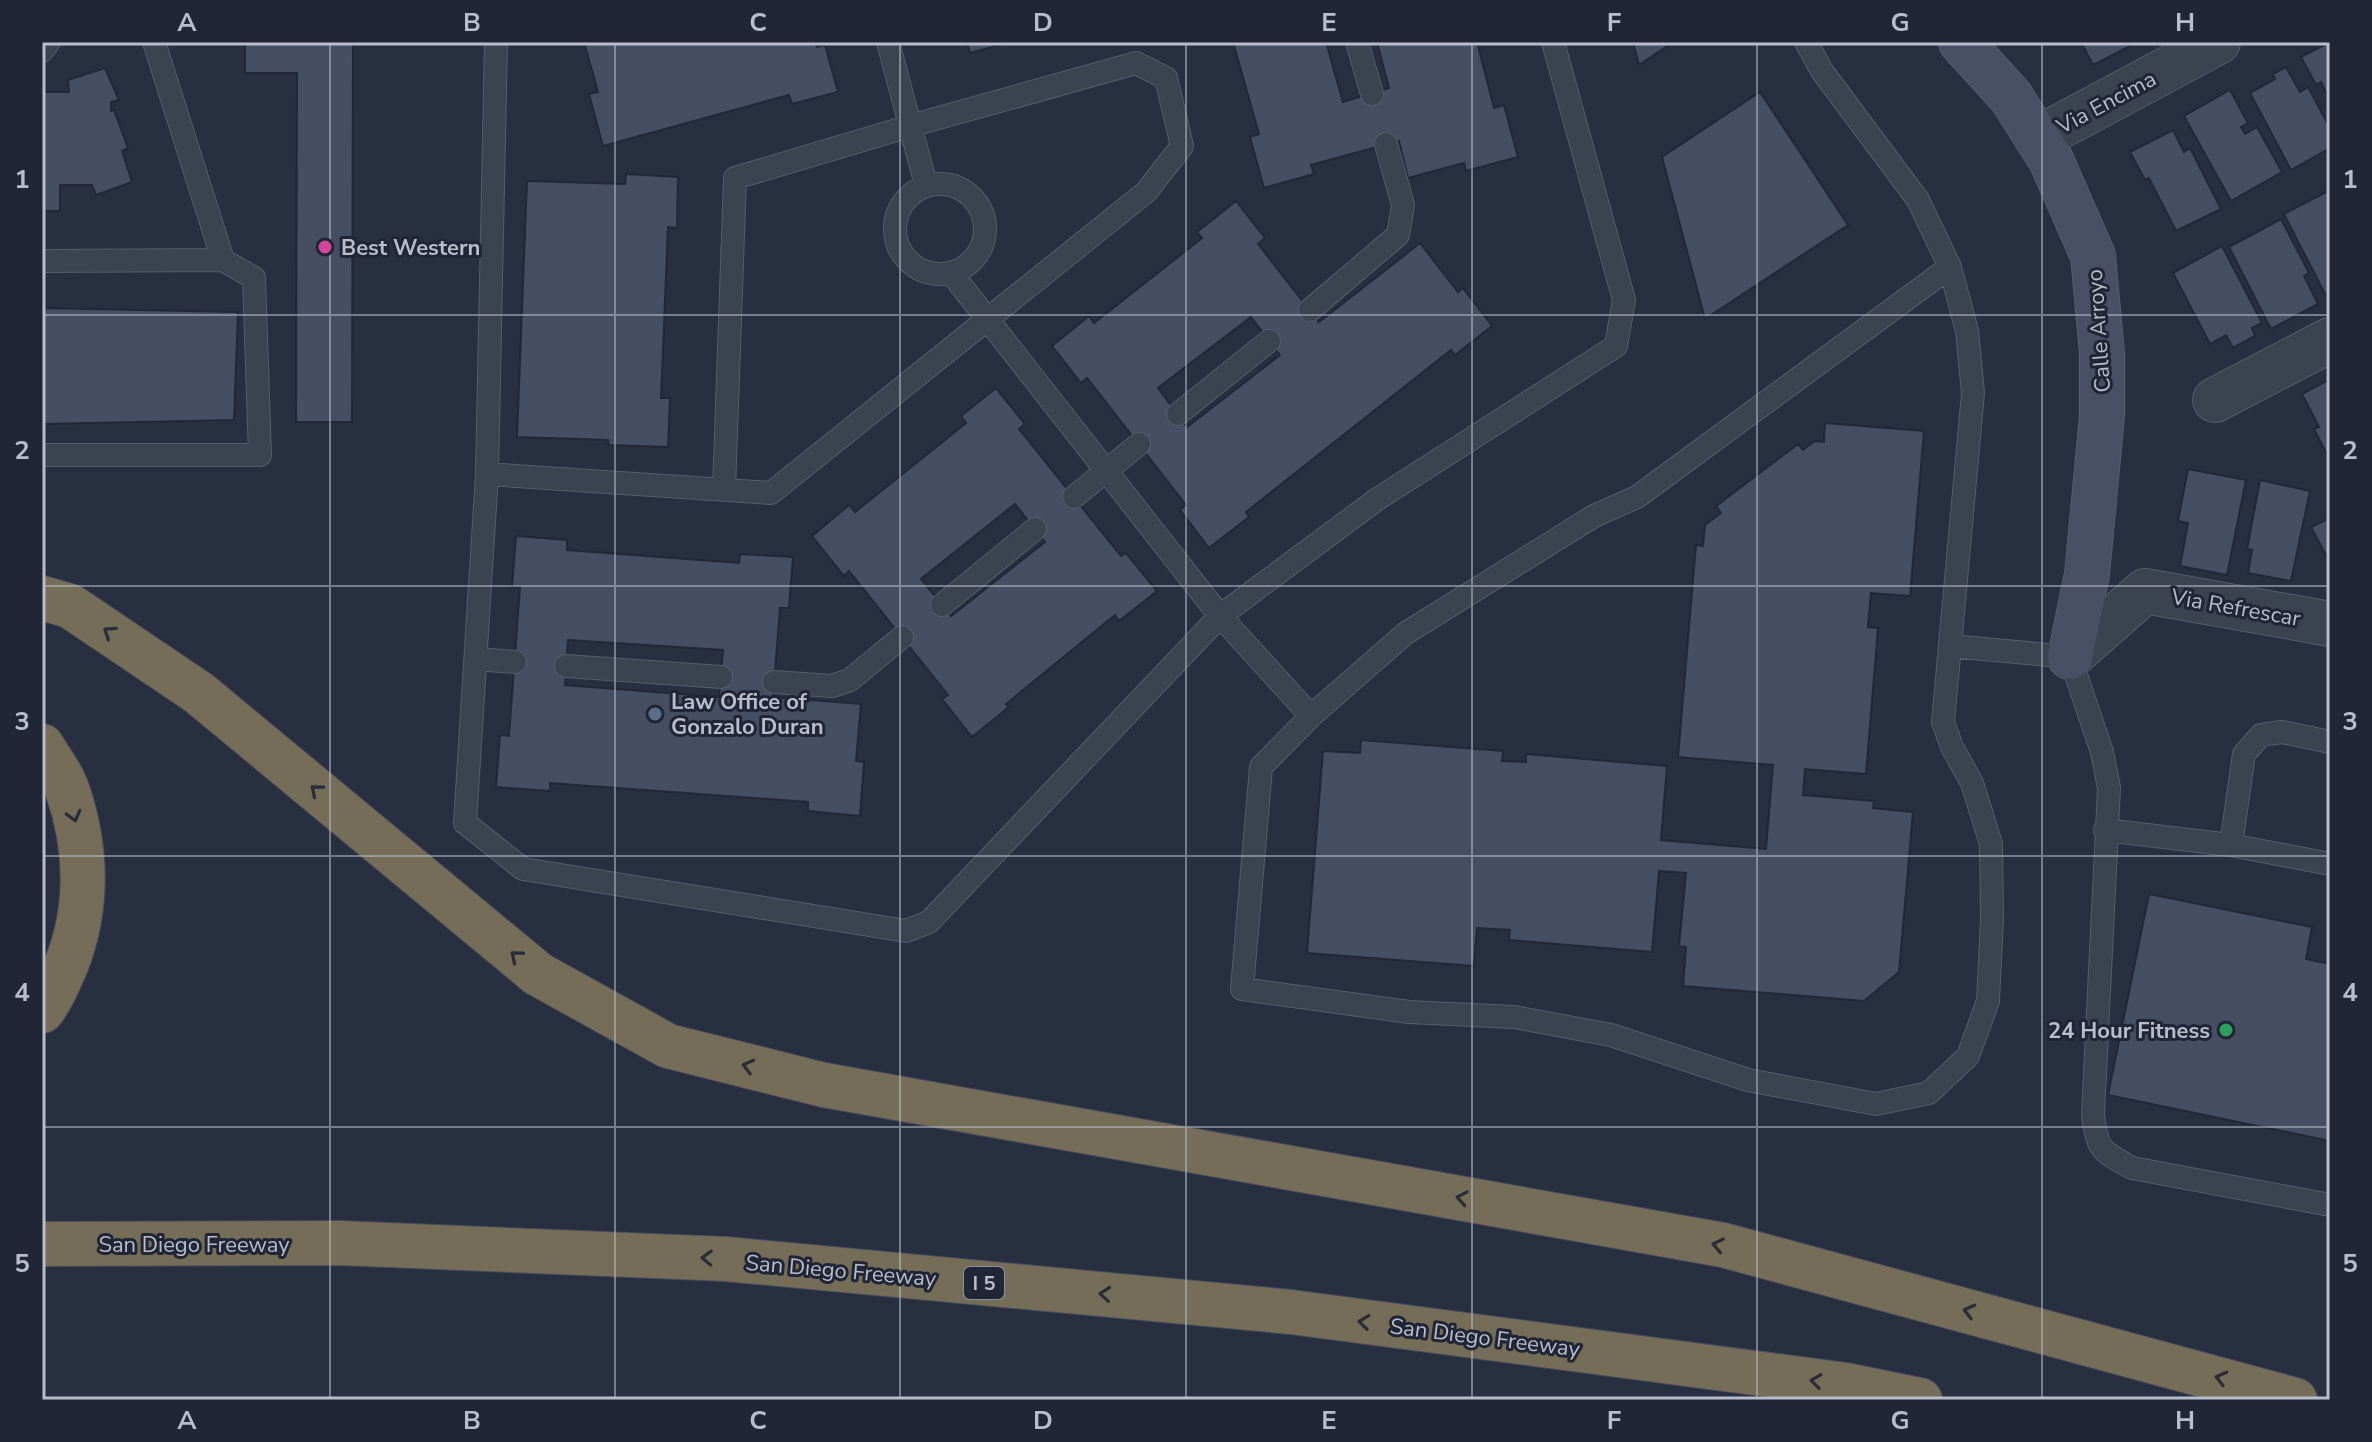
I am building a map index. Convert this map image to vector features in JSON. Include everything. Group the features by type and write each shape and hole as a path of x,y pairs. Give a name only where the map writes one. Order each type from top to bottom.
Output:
{"highway":[{"path":"42,598 70,606 199,693 538,974 668,1046 824,1085 1723,1245 2295,1400"},
{"path":"42,746 66,786 82,846 82,905 74,950 49,1003 42,1011"},
{"name":"San Diego Freeway","path":"42,1244 340,1243 726,1259 1291,1312 1846,1385 1920,1400"}],"street":[{"name":"Calle Arroyo","path":"1961,42 2011,97 2051,160 2093,256 2102,353 2102,416 2087,574 2070,657"},
{"name":"Via Encima","path":"2037,139 2218,42"},
{"path":"2215,400 2330,340"},
{"name":"Via Refrescar","path":"2070,657 2145,591 2330,624"}],"lane":[{"path":"42,51 49,42"},
{"path":"154,42 223,260"},
{"path":"496,42 487,474 465,823 523,869 906,931 929,922 1220,616 1376,500 1616,346 1624,300 1553,42"},
{"path":"888,42 926,185"},
{"path":"1357,42 1372,94"},
{"path":"1806,42 1822,71 1918,200 1950,267 1967,331 1973,393 1943,722 1952,747 1972,783 1991,844 1992,919 1988,1001 1968,1056 1929,1093 1876,1104 1748,1080 1597,1032 1514,1017 1409,1012 1242,989 1261,767 1311,716 1406,633 1594,516 1637,497 1950,267"},
{"path":"487,474 724,490 771,493 1146,192 1182,146 1166,78 1136,63 735,178 724,490"},
{"path":"1310,310 1398,235 1403,205 1386,144"},
{"path":"926,185 954,185 977,202 984,215 986,230 976,257 952,274 937,275 922,271 909,263 899,250 895,219 901,205 912,193 926,185"},
{"path":"42,261 223,260 254,278 260,455 42,455"},
{"path":"952,274 1220,616 1311,716"},
{"path":"1178,414 1269,341"},
{"path":"1074,497 1139,444"},
{"path":"942,605 1035,529"},
{"path":"774,682 832,686 850,680 902,637"},
{"path":"1951,646 2070,657 2102,752 2109,788 2093,1114 2096,1140 2108,1155 2132,1168 2330,1205"},
{"path":"476,659 515,662"},
{"path":"566,666 721,677"},
{"path":"2231,845 2244,754 2261,735 2282,732 2330,742"},
{"path":"2105,830 2231,845 2330,864"}],"building":[{"name":"Best Western","path":"245,42 353,42 352,422 296,422 297,73 245,73"},
{"path":"584,42 815,42 817,47 825,45 838,92 792,104 789,95 603,146 589,94 598,92"},
{"path":"967,42 1010,42 970,53"},
{"path":"1233,42 1326,42 1343,102 1389,88 1377,42 1477,42 1494,108 1504,105 1518,157 1466,171 1464,163 1408,178 1399,141 1311,165 1314,174 1264,188 1250,137 1259,134"},
{"path":"1633,42 1673,42 1639,65"},
{"path":"2081,42 2138,42 2093,65"},
{"path":"2330,42 2330,101 2321,82 2316,85 2301,57"},
{"path":"2286,67 2300,92 2308,87 2330,128 2330,148 2291,170 2250,93 2275,79 2273,74"},
{"path":"105,68 119,100 111,102 111,111 114,110 128,148 122,151 132,182 96,195 92,185 60,185 60,211 42,211 42,92 69,92 68,80"},
{"path":"2230,90 2248,123 2241,127 2245,134 2257,127 2282,172 2231,201 2184,116"},
{"path":"1760,92 1848,225 1705,319 1662,157"},
{"path":"2173,130 2184,152 2190,148 2221,209 2176,231 2149,178 2145,180 2130,152"},
{"path":"626,174 678,177 677,228 668,227 661,398 670,398 668,447 609,445 608,440 517,437 527,181 625,184"},
{"path":"2330,190 2330,292 2325,294 2284,214"},
{"path":"1236,201 1265,238 1258,244 1319,322 1420,243 1458,292 1463,288 1492,326 1455,355 1451,350 1246,512 1249,517 1209,548 1180,510 1186,505 1087,378 1081,383 1052,346 1089,316 1094,323 1202,238 1197,232","holes":["1251,317 1280,355 1187,427 1158,388"]},
{"path":"2281,219 2309,273 2304,276 2318,304 2271,329 2229,247"},
{"path":"2222,246 2262,323 2252,328 2255,336 2233,348 2226,335 2210,344 2173,273"},
{"path":"42,308 238,312 234,420 42,424"},
{"path":"2330,379 2330,460 2314,429 2319,427 2302,394"},
{"path":"996,388 1025,424 1019,429 1121,556 1126,553 1157,591 1119,621 1115,615 1006,704 1009,707 972,737 942,699 948,695 849,571 844,576 812,536 849,505 855,512 966,423 961,416","holes":["1015,504 1045,542 951,616 921,579"]},
{"path":"1825,423 1924,431 1910,596 1871,593 1868,627 1878,628 1866,774 1805,769 1803,795 1874,801 1873,808 1913,812 1899,972 1864,1001 1683,986 1686,947 1679,946 1686,873 1659,871 1652,952 1509,940 1510,930 1477,928 1474,966 1307,953 1323,751 1360,753 1361,740 1503,751 1502,761 1526,762 1526,754 1667,766 1661,840 1766,849 1773,765 1678,757 1696,545 1703,546 1705,525 1721,513 1716,506 1798,444 1803,450 1815,441 1824,442"},
{"path":"2188,469 2246,480 2227,575 2180,566 2188,523 2178,521"},
{"path":"2260,480 2310,491 2291,581 2248,573 2252,550 2247,549"},
{"path":"2330,518 2330,563 2311,527"},
{"path":"516,536 567,540 567,550 739,563 740,554 793,557 789,608 780,608 773,697 861,704 856,761 864,762 860,816 808,811 808,802 550,783 550,791 496,787 500,735 509,736 520,587 512,587","holes":["568,640 723,650 719,697 565,685"]},
{"name":"24 Hour Fitness","path":"2149,894 2312,927 2306,959 2330,964 2330,1141 2108,1095"}],"place":[{"name":"Best Western","path":"325,247"},
{"name":"Law Office of Gonzalo Duran","path":"655,714"},
{"name":"24 Hour Fitness","path":"2226,1030"}]}
